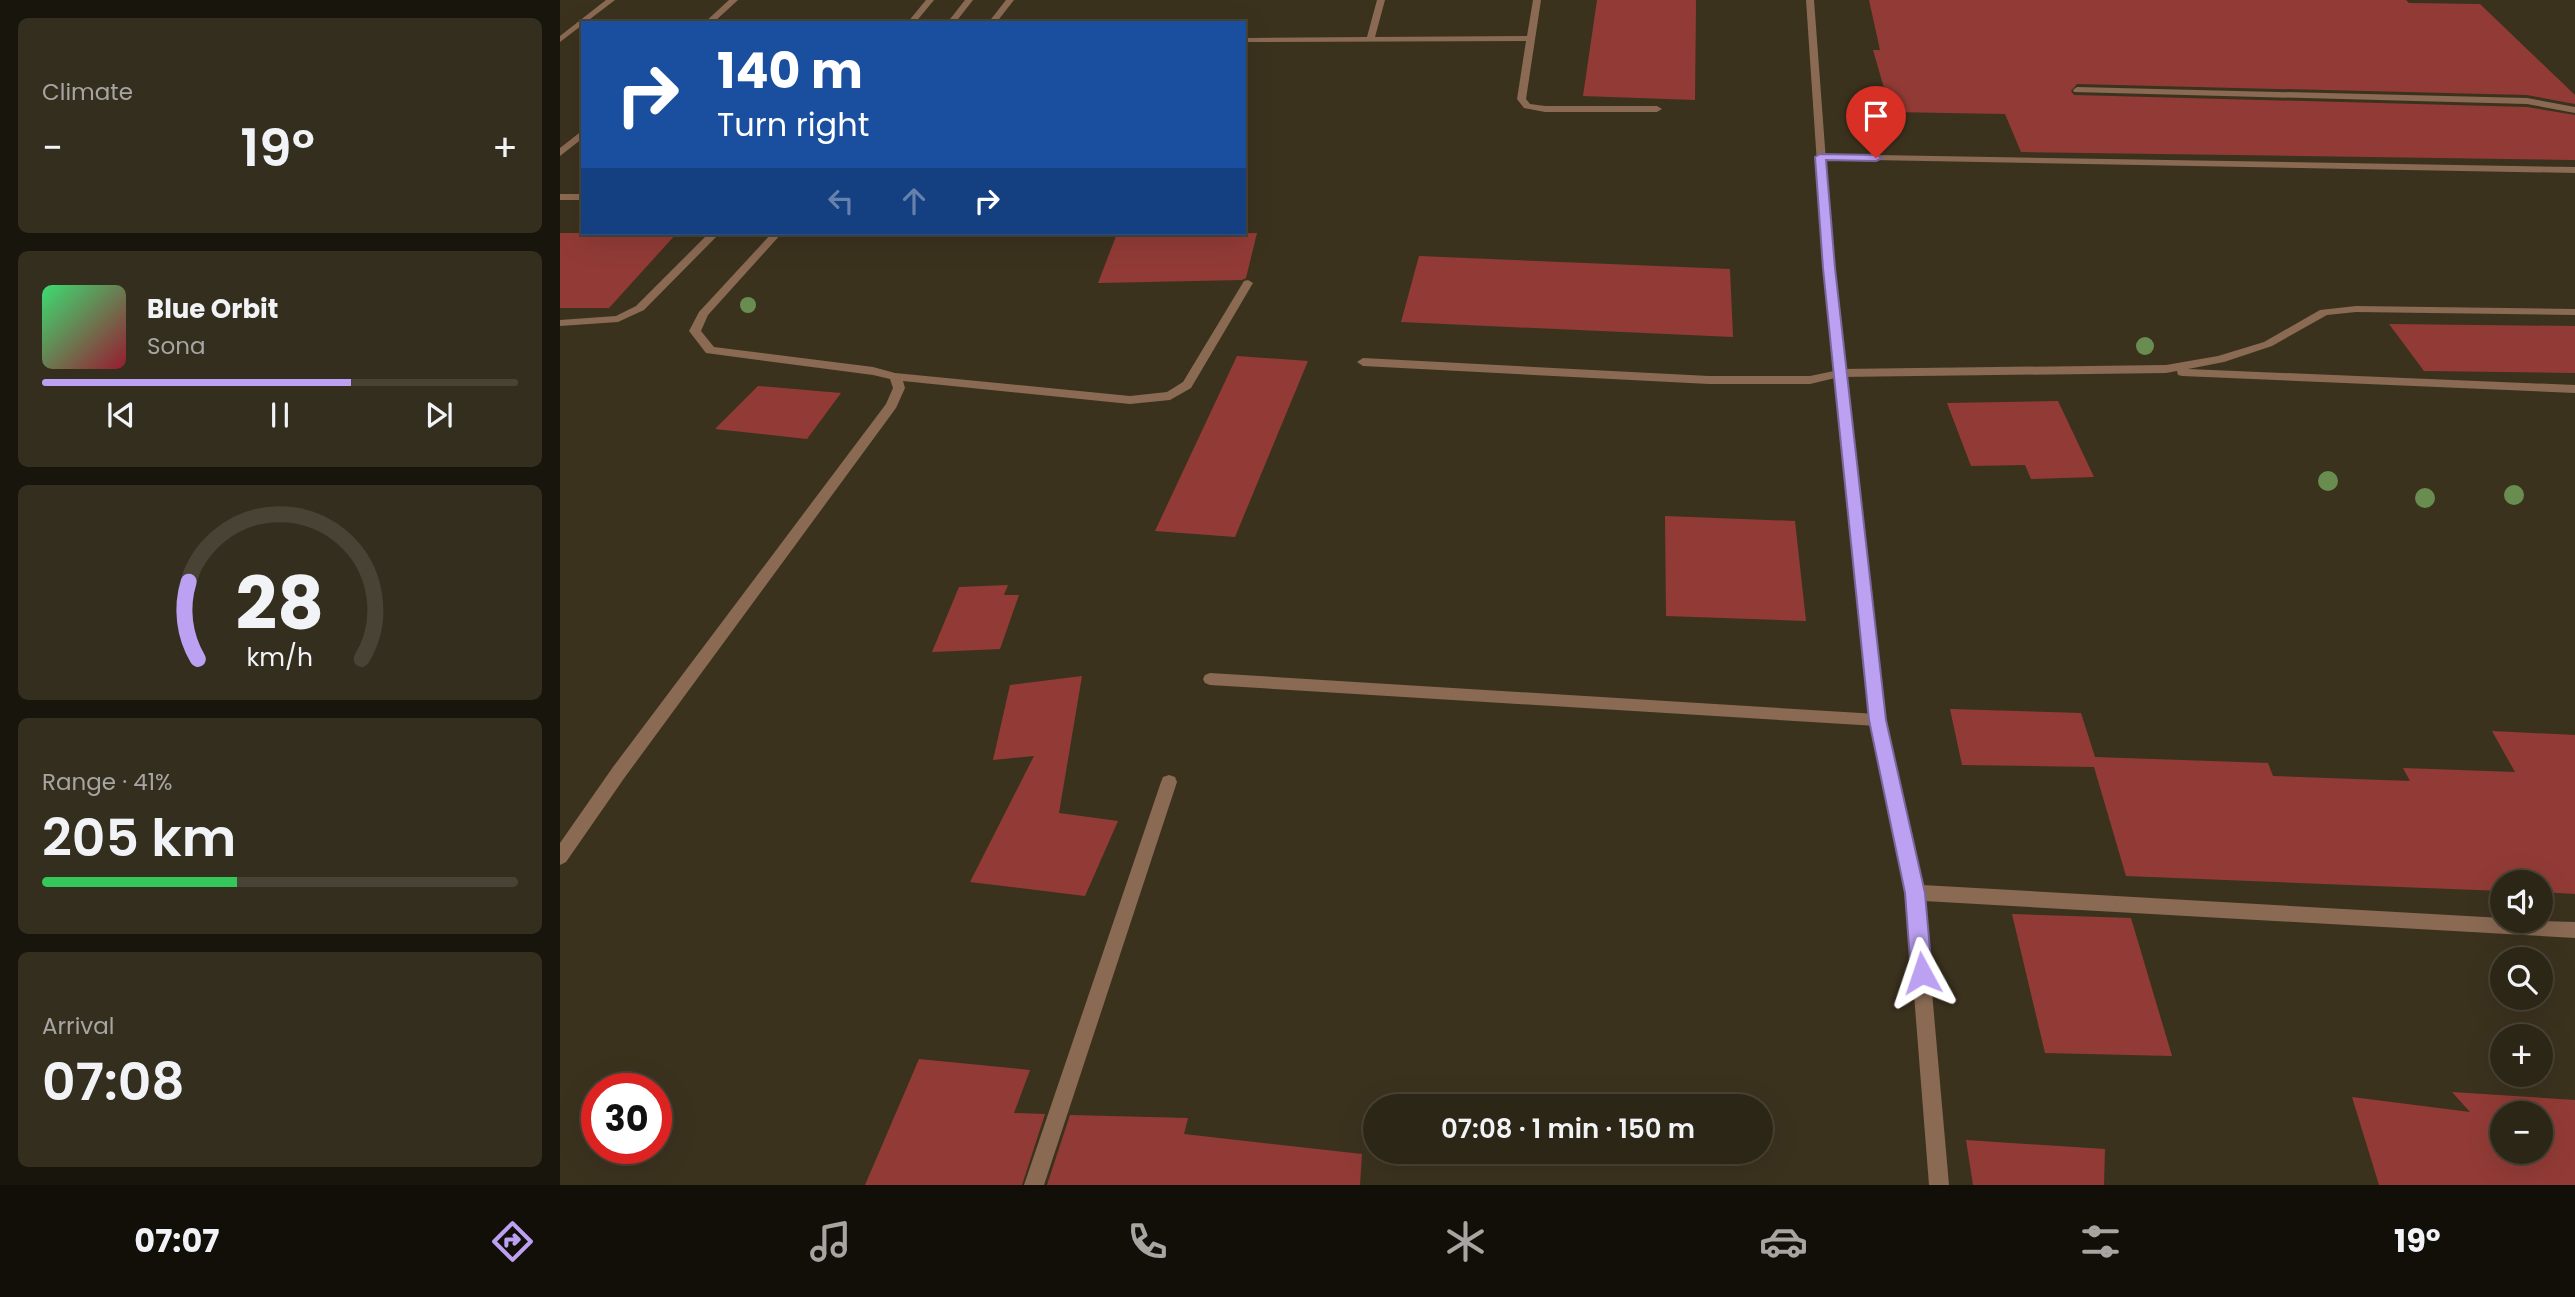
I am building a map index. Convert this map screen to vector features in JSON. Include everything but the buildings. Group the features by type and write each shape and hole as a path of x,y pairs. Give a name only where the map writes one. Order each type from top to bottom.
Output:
{"street":[{"path":"584,21 611,0"},
{"path":"710,21 734,0"},
{"path":"913,21 930,0"},
{"path":"953,21 969,0"},
{"path":"994,21 1010,0"},
{"path":"1370,39 1381,0"},
{"path":"1536,0 1521,99 1527,106 1545,109 1657,109"},
{"path":"1810,0 1820,157 1840,373 1877,720 1915,893 1939,1185"},
{"path":"560,40 581,24"},
{"path":"1246,40 1530,38"},
{"path":"2077,90 2527,102 2575,110"},
{"path":"560,153 581,135"},
{"path":"1820,157 2575,170"},
{"path":"560,197 581,197"},
{"path":"560,323 618,319 640,308 713,235"},
{"path":"775,235 703,314 695,331 710,350 873,371 895,377 1130,400 1170,396 1187,385 1248,283"},
{"path":"1363,362 1709,380 1810,380 1840,373 2166,369 2220,359 2268,344 2325,312 2356,309 2575,312"},
{"path":"2139,370 2575,389"},
{"path":"560,858 619,772 891,405 899,388 895,377"},
{"path":"1210,679 1877,720"},
{"path":"1034,1185 1169,782"},
{"path":"1915,893 2575,930"}],"route":[{"path":"1876,158 1820,157 1829,268 1877,720 1915,893 1922,973"}]}
